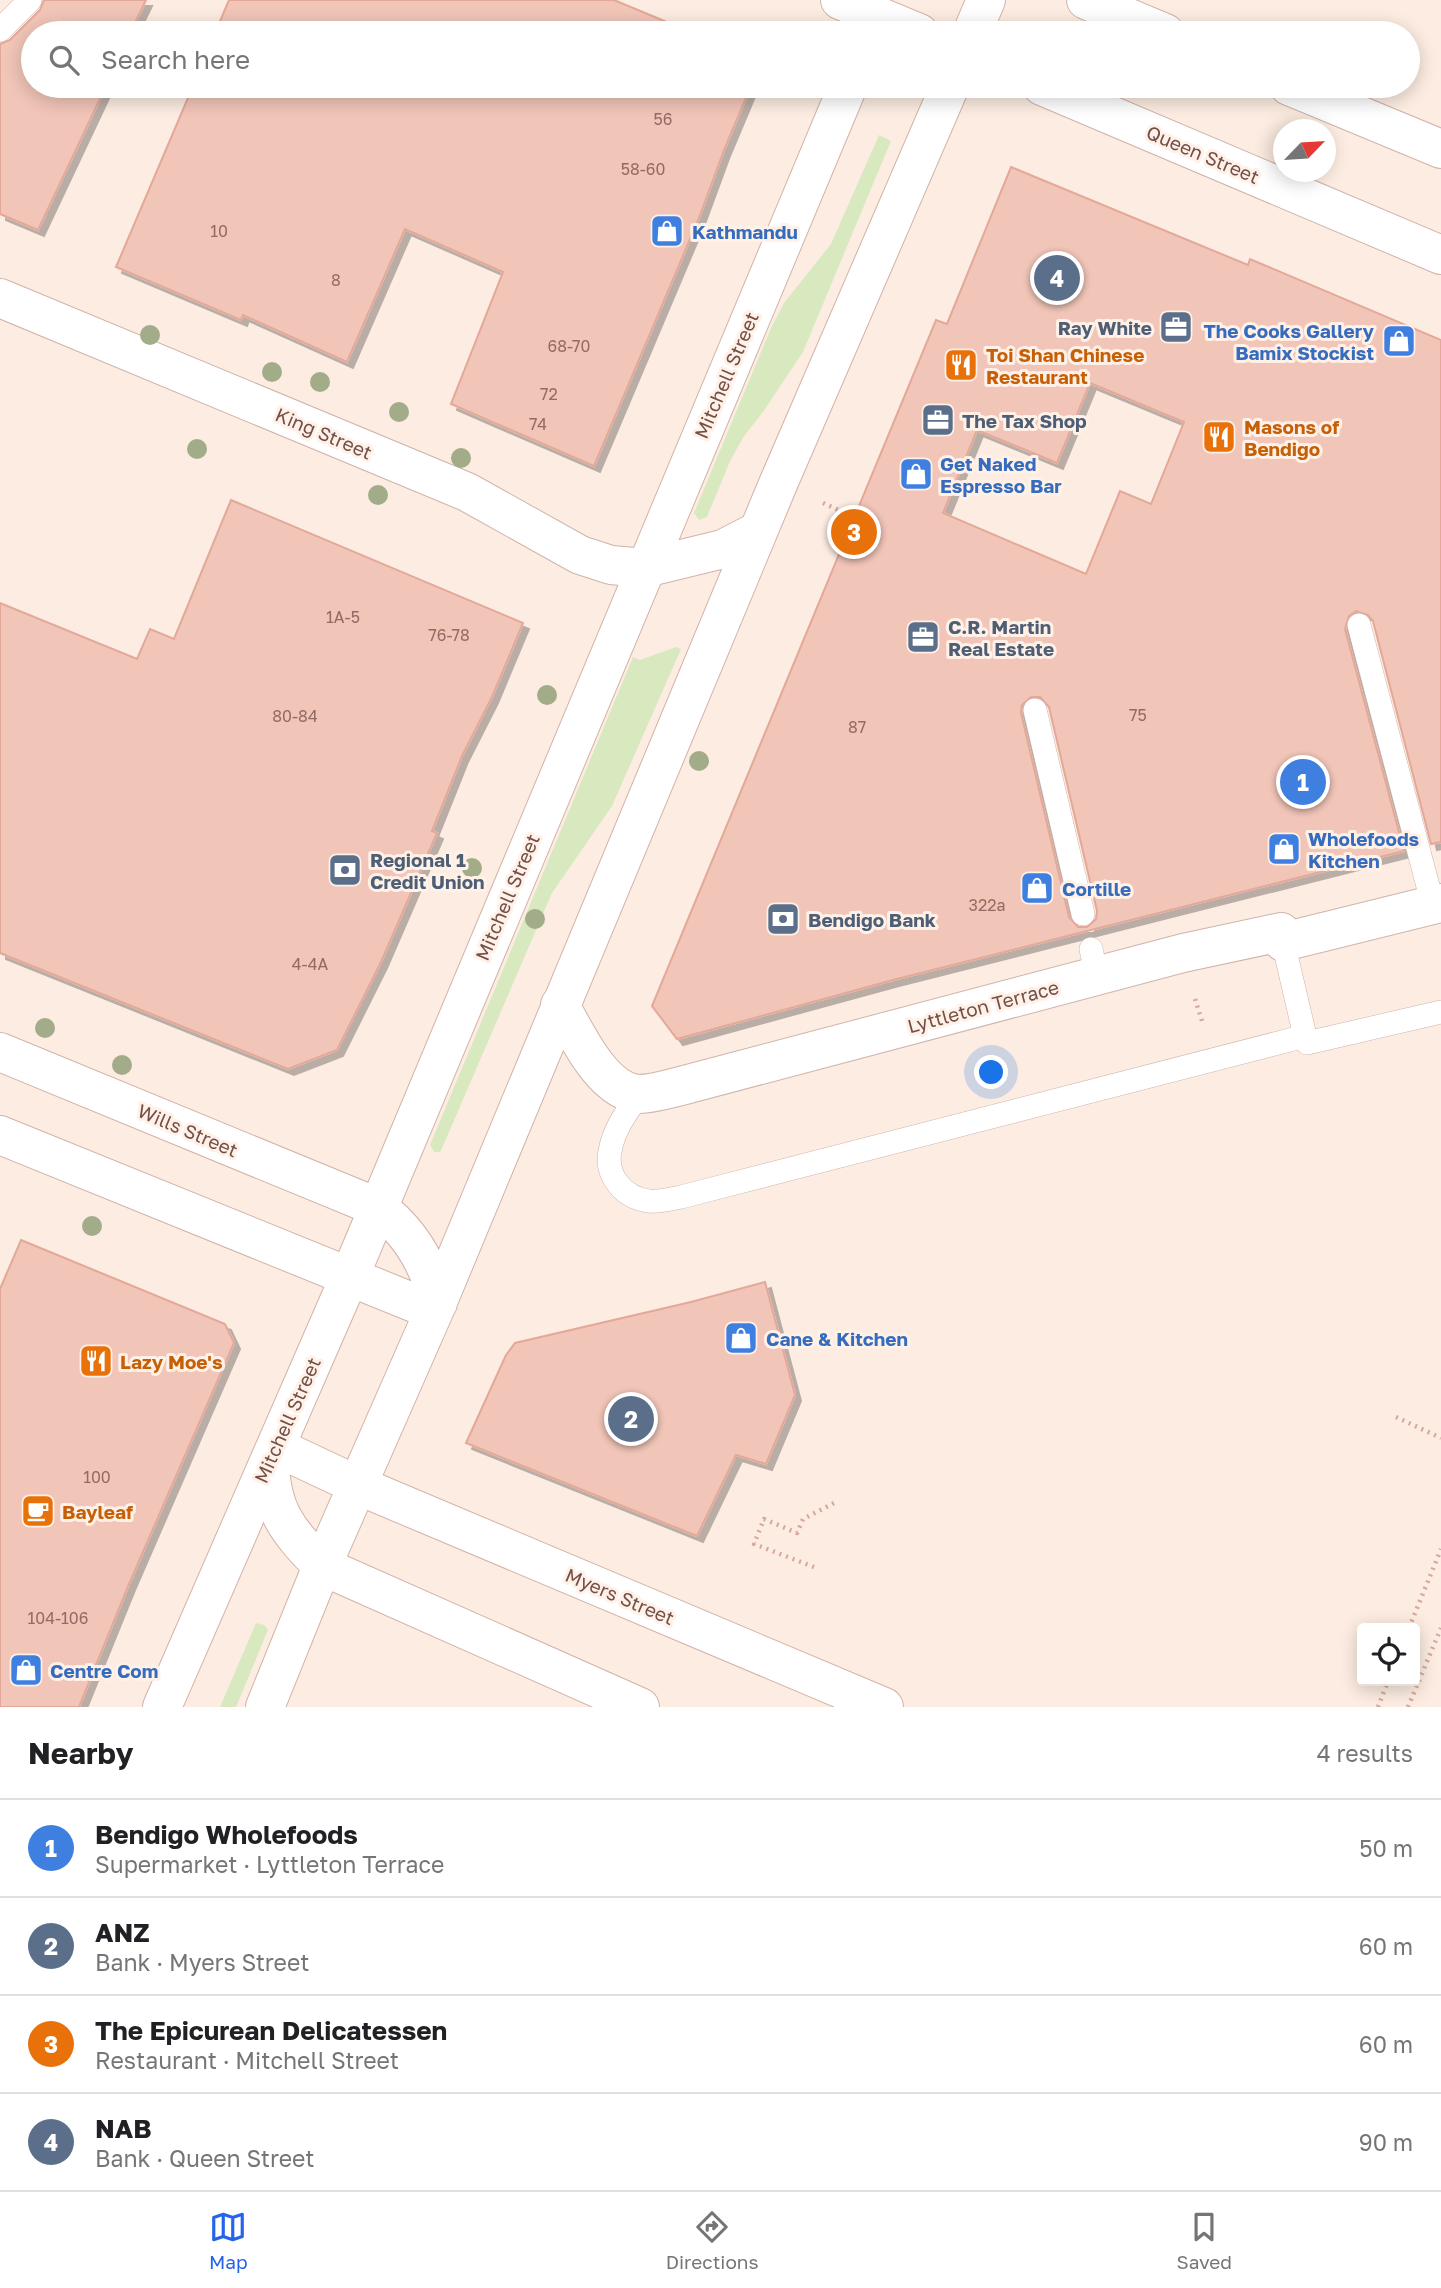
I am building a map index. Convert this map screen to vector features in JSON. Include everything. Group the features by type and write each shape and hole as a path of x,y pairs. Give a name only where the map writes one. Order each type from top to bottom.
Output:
{"street":[{"path":"840,0 878,17"},
{"path":"977,21 986,0"},
{"path":"1086,0 1136,21"},
{"name":"Mitchell Street","path":"162,1707 349,1278 843,98"},
{"path":"265,1707 322,1566 436,1307 758,531 945,98"},
{"name":"Queen Street","path":"1070,98 1441,255"},
{"path":"1318,98 1441,149"},
{"name":"King Street","path":"0,298 467,492 580,555 611,565 645,568 723,549 758,531"},
{"name":"Lyttleton Terrace","path":"640,1094 677,1087 1094,963 1183,953 1281,932 1283,942 1437,904"},
{"path":"560,1005 607,1077 623,1089 640,1094"},
{"name":"Wills Street","path":"0,1052 377,1207 402,1228 420,1253 432,1280 436,1307"},
{"path":"0,1135 349,1278 436,1307"},
{"path":"273,1453 270,1479 282,1519 292,1535 322,1566 640,1707"},
{"name":"Myers Street","path":"273,1453 357,1485 884,1707"}],"lane":[{"path":"0,30 30,0"},
{"path":"1359,625 1437,904"},
{"path":"1035,710 1083,914"},
{"path":"1283,942 1307,1043 1441,1012"},
{"path":"640,1094 616,1130 609,1164 612,1175 624,1191 634,1198 659,1201 1305,1036"}],"path":[{"path":"1396,1417 1441,1438"},
{"path":"814,1567 754,1544 764,1519 797,1533 803,1519 834,1503"},
{"path":"1411,1623 1441,1549"},
{"path":"1408,1707 1441,1628"},
{"path":"1378,1707 1386,1686"}],"green space":[{"path":"879,135 891,141 803,352 744,436 730,461 707,517 699,520 694,513 771,328 784,303 831,244"},
{"path":"676,647 681,649 612,806 552,893 443,1146 440,1152 434,1152 430,1145 633,657 640,660"},
{"path":"256,1623 264,1625 268,1630 236,1707 220,1707"}],"building":[{"path":"44,0 146,0 136,21 29,21 40,10"},
{"path":"229,0 614,0 664,21 220,21"},
{"path":"21,29 21,98 100,98 38,230 0,214 0,44 10,40"},
{"path":"188,98 746,98 699,218 594,466 451,404 503,272 405,229 347,362 243,315 241,320 116,267"},
{"path":"1011,167 1248,265 1250,259 1441,340 1441,842 1431,844 1373,621 1368,615 1356,611 1349,616 1345,629 1404,851 893,980 677,1039 652,1006 936,320 947,324","holes":["1090,383 1184,422 1151,504 1120,491 1086,574 943,513 977,430 1057,463","1031,697 1040,697 1049,707 1097,911 1096,919 1087,927 1078,927 1069,917 1021,713 1022,705"]},
{"path":"231,500 523,623 492,697 462,756 432,831 437,833 381,962 337,1050 288,1069 0,953 0,603 137,659 150,629 174,639"},
{"path":"21,1240 225,1324 234,1343 129,1584 79,1707 0,1707 0,1289"},
{"path":"765,1282 795,1395 766,1464 736,1455 697,1536 466,1443 506,1355 515,1343"}],"place":[{"name":"Kathmandu","path":"667,231"},
{"name":"NAB","path":"1057,278"},
{"name":"Ray White","path":"1176,327"},
{"name":"The Cooks Gallery Bamix Stockist","path":"1399,341"},
{"name":"Toi Shan Chinese Restaurant","path":"961,365"},
{"name":"The Tax Shop","path":"938,420"},
{"name":"Masons of Bendigo","path":"1219,437"},
{"name":"Get Naked Espresso Bar","path":"916,474"},
{"name":"The Epicurean Delicatessen","path":"854,532"},
{"name":"C.R. Martin Real Estate","path":"923,637"},
{"name":"Bendigo Wholefoods","path":"1303,782"},
{"name":"Wholefoods Kitchen","path":"1284,849"},
{"name":"Regional 1 Credit Union","path":"345,870"},
{"name":"Cortille","path":"1037,888"},
{"name":"Bendigo Bank","path":"783,919"},
{"name":"Cane & Kitchen","path":"741,1338"},
{"name":"Lazy Moe's","path":"96,1361"},
{"name":"ANZ","path":"631,1419"},
{"name":"Bayleaf","path":"38,1511"},
{"name":"Centre Com","path":"26,1670"}]}
